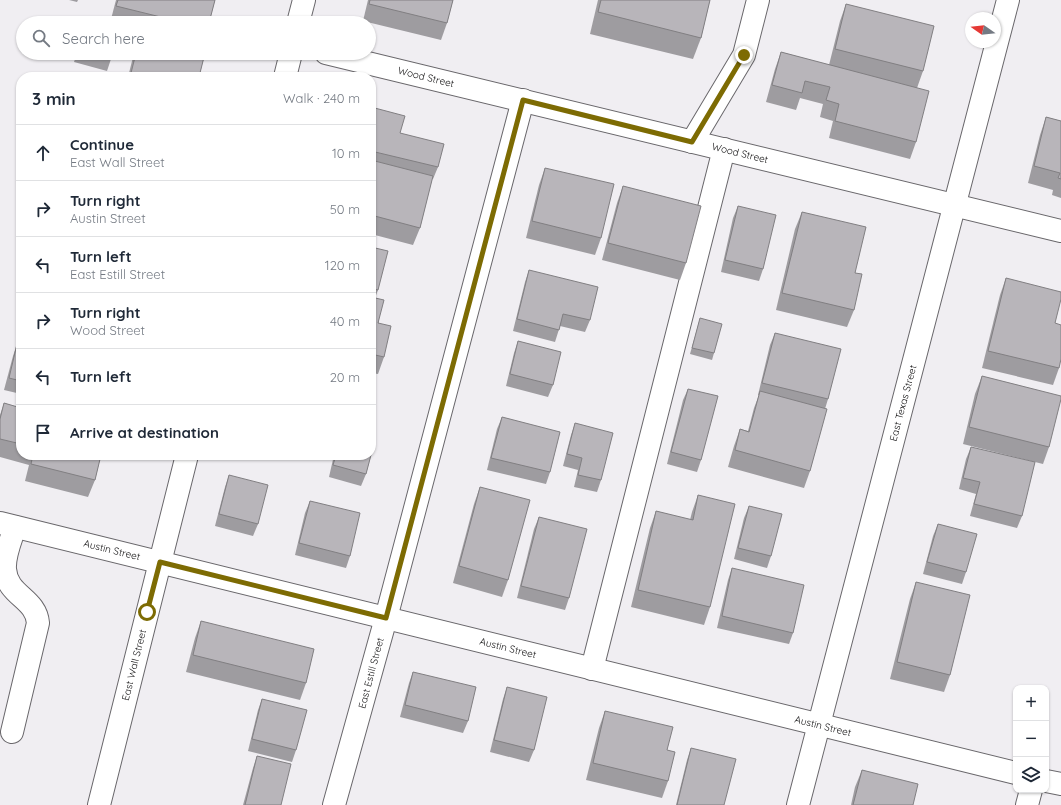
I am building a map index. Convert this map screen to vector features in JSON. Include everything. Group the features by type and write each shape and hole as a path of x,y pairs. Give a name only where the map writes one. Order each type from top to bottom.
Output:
{"street":[{"path":"300,16 304,0"},
{"path":"692,142 744,55 758,0"},
{"name":"East Texas Street","path":"798,805 1008,0"},
{"path":"285,72 289,60"},
{"name":"Wood Street","path":"355,60 1061,231"},
{"name":"East Estill Street","path":"334,805 386,618 523,100"},
{"path":"592,669 724,149"},
{"name":"East Wall Street","path":"99,805 187,460"},
{"path":"8,525 5,569 7,580 11,588 31,606 37,615 38,623 12,732"},
{"name":"Austin Street","path":"8,525 1013,772"},
{"path":"1049,782 1061,784"},
{"path":"1027,805 1030,793"}],"building":[{"path":"118,0 215,0 211,16 157,16 116,6"},
{"path":"370,0 453,0 447,23 369,4"},
{"path":"601,0 710,0 701,38 598,12"},
{"path":"846,4 934,26 923,71 835,49"},
{"path":"781,52 929,91 916,142 835,121 839,104 826,100 830,87 805,81 802,93 772,85"},
{"path":"134,60 203,60 200,72 131,72"},
{"path":"376,108 405,116 400,133 444,144 438,167 376,152"},
{"path":"1046,117 1061,121 1061,179 1058,178 1060,173 1034,166"},
{"path":"376,161 433,176 420,228 376,216"},
{"path":"545,168 614,184 601,238 532,221"},
{"path":"623,186 701,206 686,263 608,243"},
{"path":"738,206 776,215 763,269 725,260"},
{"path":"802,212 866,227 855,273 862,274 854,310 782,293"},
{"path":"376,248 388,251 378,290 376,289"},
{"path":"529,270 598,287 590,320 563,314 559,330 517,319"},
{"path":"1006,278 1061,292 1061,299 1055,323 1061,325 1061,359 1059,368 988,351"},
{"path":"376,298 384,300 378,323 391,326 384,357 376,355"},
{"path":"700,318 722,324 714,353 692,348"},
{"path":"775,333 841,349 828,399 762,383"},
{"path":"518,341 561,352 553,385 510,374"},
{"path":"16,348 16,380 9,378"},
{"path":"982,376 1061,396 1049,447 969,427"},
{"path":"688,389 718,396 701,460 671,452"},
{"path":"760,391 827,409 810,471 735,450 740,429 749,432"},
{"path":"4,403 16,407 16,443 0,439 0,419"},
{"path":"502,417 560,432 550,472 491,458"},
{"path":"575,423 613,433 601,480 578,475 582,458 567,454"},
{"path":"971,447 1035,462 1022,516 974,504 980,482 963,478"},
{"path":"32,460 100,460 95,480 31,464"},
{"path":"334,460 370,460 366,474 333,465"},
{"path":"229,475 268,485 258,524 219,514"},
{"path":"480,487 530,500 508,580 459,566"},
{"path":"698,495 735,504 710,607 638,590 656,511 693,520"},
{"path":"310,501 360,513 350,556 299,543"},
{"path":"749,506 782,514 771,556 738,548"},
{"path":"539,517 587,529 569,598 521,586"},
{"path":"938,524 977,534 966,572 927,562"},
{"path":"732,568 804,585 793,633 722,616"},
{"path":"916,582 970,595 950,675 897,662"},
{"path":"201,621 314,649 306,683 193,655"},
{"path":"413,672 476,687 468,721 405,705"},
{"path":"507,687 547,697 534,750 494,740"},
{"path":"262,699 307,710 296,750 252,739"},
{"path":"605,711 673,727 667,750 675,752 668,781 593,763"},
{"path":"691,748 736,759 724,805 677,805"},
{"path":"257,756 291,764 281,805 245,805"},
{"path":"862,770 918,784 913,805 853,805"}],"route":[{"path":"147,612 160,562 386,618 523,100 692,142 744,55"}]}
